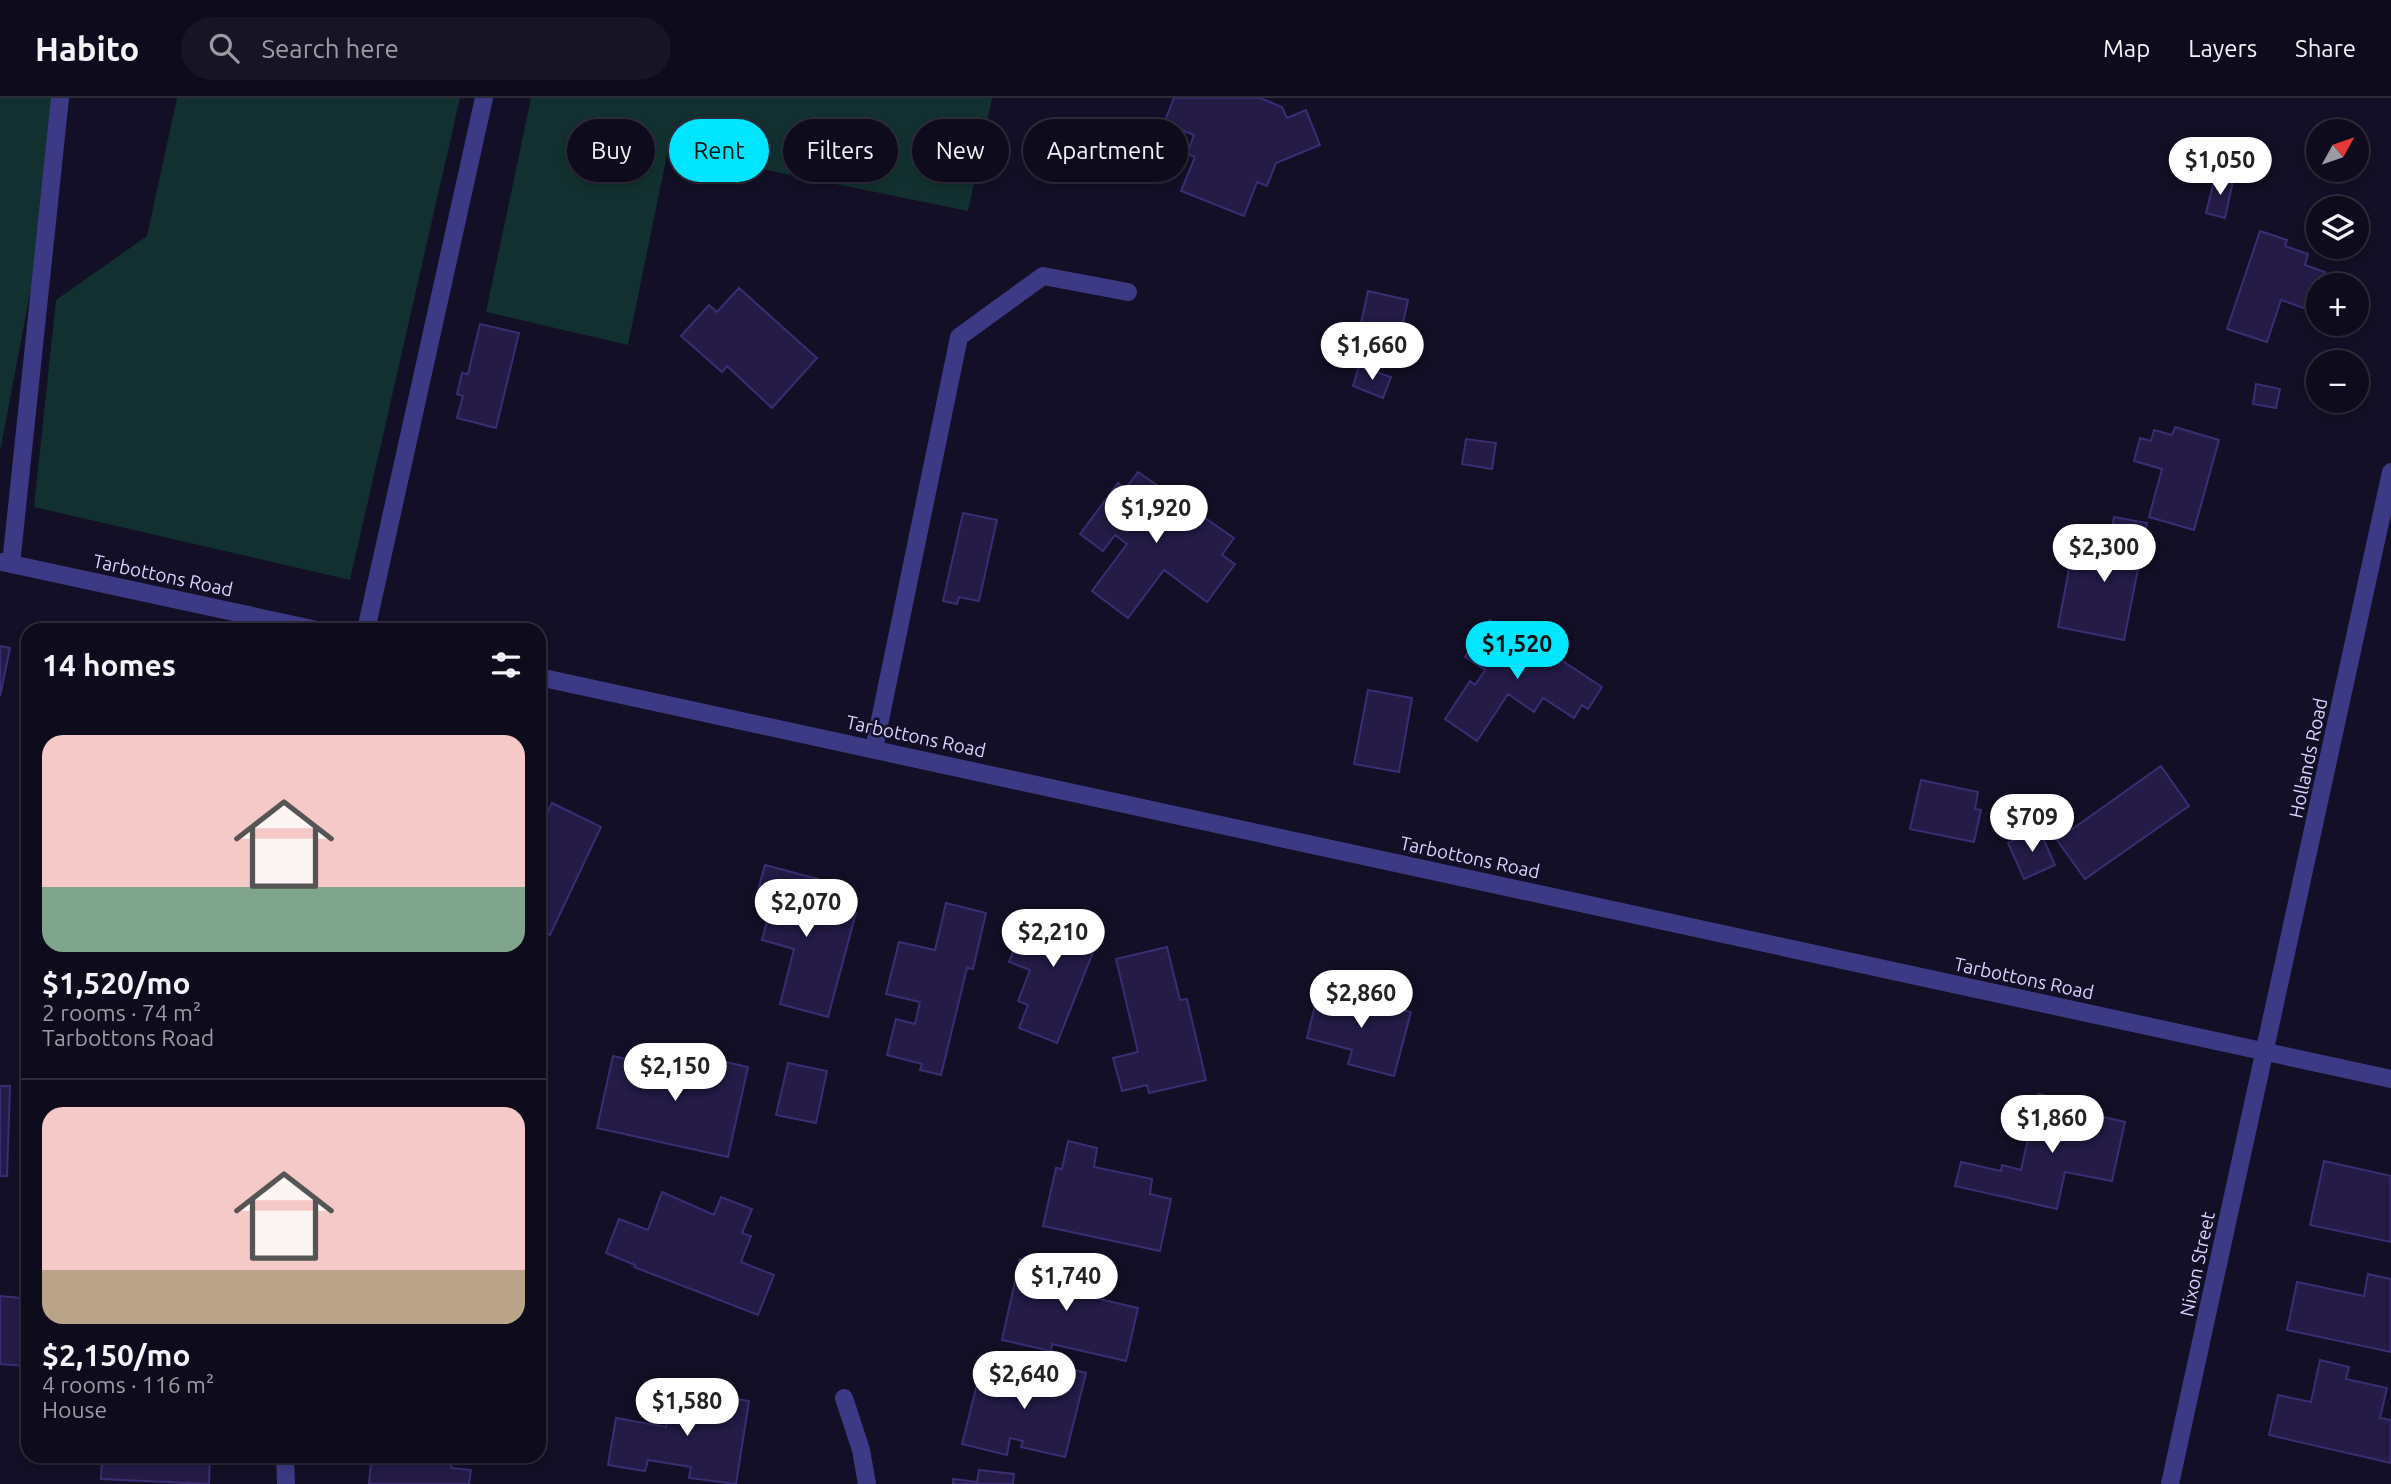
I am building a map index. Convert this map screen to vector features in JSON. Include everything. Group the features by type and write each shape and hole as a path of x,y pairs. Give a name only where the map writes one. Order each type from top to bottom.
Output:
{"street":[{"path":"6,563 60,98"},
{"path":"368,623 484,98"},
{"path":"874,749 959,337 1042,276 1128,292"},
{"name":"Hollands Road","path":"2265,1053 2391,472"},
{"name":"Tarbottons Road","path":"6,563 285,623"},
{"name":"Tarbottons Road","path":"546,679 2391,1079"},
{"name":"Nixon Street","path":"2170,1484 2265,1053"},
{"path":"844,1398 861,1450 867,1484"},
{"path":"285,1463 286,1484"}],"green space":[{"path":"0,98 67,98 0,452"},
{"path":"177,98 460,98 350,580 34,507 56,300 147,236"},
{"path":"531,98 992,98 988,119 912,119 912,182 974,182 968,211 825,182 898,182 898,119 783,119 783,173 769,171 769,119 669,119 669,150 628,345 486,312"}],"building":[{"path":"1174,98 1260,98 1282,107 1287,118 1306,110 1320,145 1276,163 1267,186 1257,182 1244,216 1181,191 1185,182 1188,182 1188,174 1195,157 1188,154 1194,135 1188,133 1188,119 1166,119"},
{"path":"2196,139 2212,141 2208,165 2193,163"},
{"path":"2215,177 2233,181 2225,218 2206,213"},
{"path":"2260,231 2287,240 2285,246 2306,253 2305,265 2325,272 2306,273 2306,309 2281,300 2267,342 2227,329"},
{"path":"739,288 817,358 772,408 727,366 722,372 681,336 709,305 717,312"},
{"path":"1368,291 1408,300 1401,332 1361,323"},
{"path":"480,324 519,333 496,428 457,418 463,396 457,394 462,373 468,374"},
{"path":"1359,366 1391,377 1383,398 1353,386"},
{"path":"2256,384 2280,389 2276,408 2253,404"},
{"path":"2175,427 2219,440 2194,530 2149,517 2162,469 2134,461 2140,438 2151,441 2154,430 2172,435"},
{"path":"1466,439 1496,443 1492,469 1462,464"},
{"path":"1138,472 1234,538 1222,555 1235,564 1207,602 1164,570 1128,618 1092,591 1127,544 1115,535 1103,551 1080,534 1118,483 1125,489"},
{"path":"963,513 997,520 979,601 959,597 957,604 943,601"},
{"path":"2114,517 2147,523 2124,640 2058,627 2072,553 2106,559"},
{"path":"1490,620 1534,649 1537,644 1602,687 1588,709 1582,705 1574,718 1543,698 1534,712 1508,694 1477,741 1445,719 1470,681 1475,685 1485,670 1465,657"},
{"path":"0,646 10,648 0,696"},
{"path":"1368,690 1412,698 1399,772 1354,764"},
{"path":"2161,766 2189,806 2085,879 2057,840"},
{"path":"1921,780 1978,792 1975,809 1981,810 1974,842 1910,829"},
{"path":"552,803 601,827 550,935 546,933 546,814"},
{"path":"2039,829 2055,865 2024,879 2008,843"},
{"path":"765,865 818,879 812,901 856,913 828,1017 780,1004 794,949 762,940 773,899 757,894"},
{"path":"946,903 986,913 973,969 967,968 941,1075 920,1070 922,1064 887,1055 896,1019 915,1024 920,1002 886,994 899,942 935,950"},
{"path":"1030,910 1061,922 1065,912 1103,927 1057,1043 1019,1028 1028,1005 1018,1001 1030,970 1009,962"},
{"path":"1167,947 1180,1000 1187,999 1206,1080 1149,1093 1147,1085 1122,1091 1113,1058 1138,1052 1116,959"},
{"path":"1319,989 1411,1012 1394,1076 1348,1064 1352,1050 1307,1038"},
{"path":"613,1056 695,1074 699,1056 748,1067 728,1157 597,1128"},
{"path":"788,1063 827,1071 816,1123 776,1115"},
{"path":"0,1086 10,1086 7,1176 0,1176"},
{"path":"2038,1094 2080,1103 2078,1111 2125,1122 2112,1181 2065,1172 2057,1209 1955,1186 1961,1162 2001,1171 2002,1165 2021,1170"},
{"path":"1068,1141 1097,1148 1094,1167 1152,1179 1150,1194 1171,1199 1160,1251 1043,1226 1056,1168 1062,1169"},
{"path":"2324,1161 2391,1176 2391,1242 2310,1225"},
{"path":"662,1192 714,1215 721,1197 752,1209 742,1233 751,1236 741,1262 774,1275 758,1315 634,1267 635,1265 606,1253 619,1219 648,1230"},
{"path":"1020,1259 1043,1264 1044,1259 1088,1269 1082,1295 1138,1308 1126,1361 1052,1344 1051,1351 1002,1340"},
{"path":"2368,1274 2391,1279 2391,1352 2287,1330 2297,1282 2364,1296"},
{"path":"0,1296 21,1298 21,1366 0,1364"},
{"path":"2320,1360 2349,1367 2346,1379 2387,1388 2380,1418 2391,1420 2391,1463 2269,1435 2278,1395 2311,1402"},
{"path":"1052,1364 1086,1373 1065,1457 1021,1447 1023,1441 1010,1438 1007,1455 962,1444 981,1368 1047,1384"},
{"path":"671,1393 706,1398 707,1394 749,1401 736,1484 689,1478 691,1467 648,1460 645,1471 608,1465 616,1418 666,1427"},
{"path":"102,1463 210,1463 209,1484 101,1479"},
{"path":"371,1463 452,1463 451,1468 471,1470 469,1484 369,1484"},
{"path":"979,1470 1014,1474 1013,1484 953,1484 953,1479 977,1482"}]}
